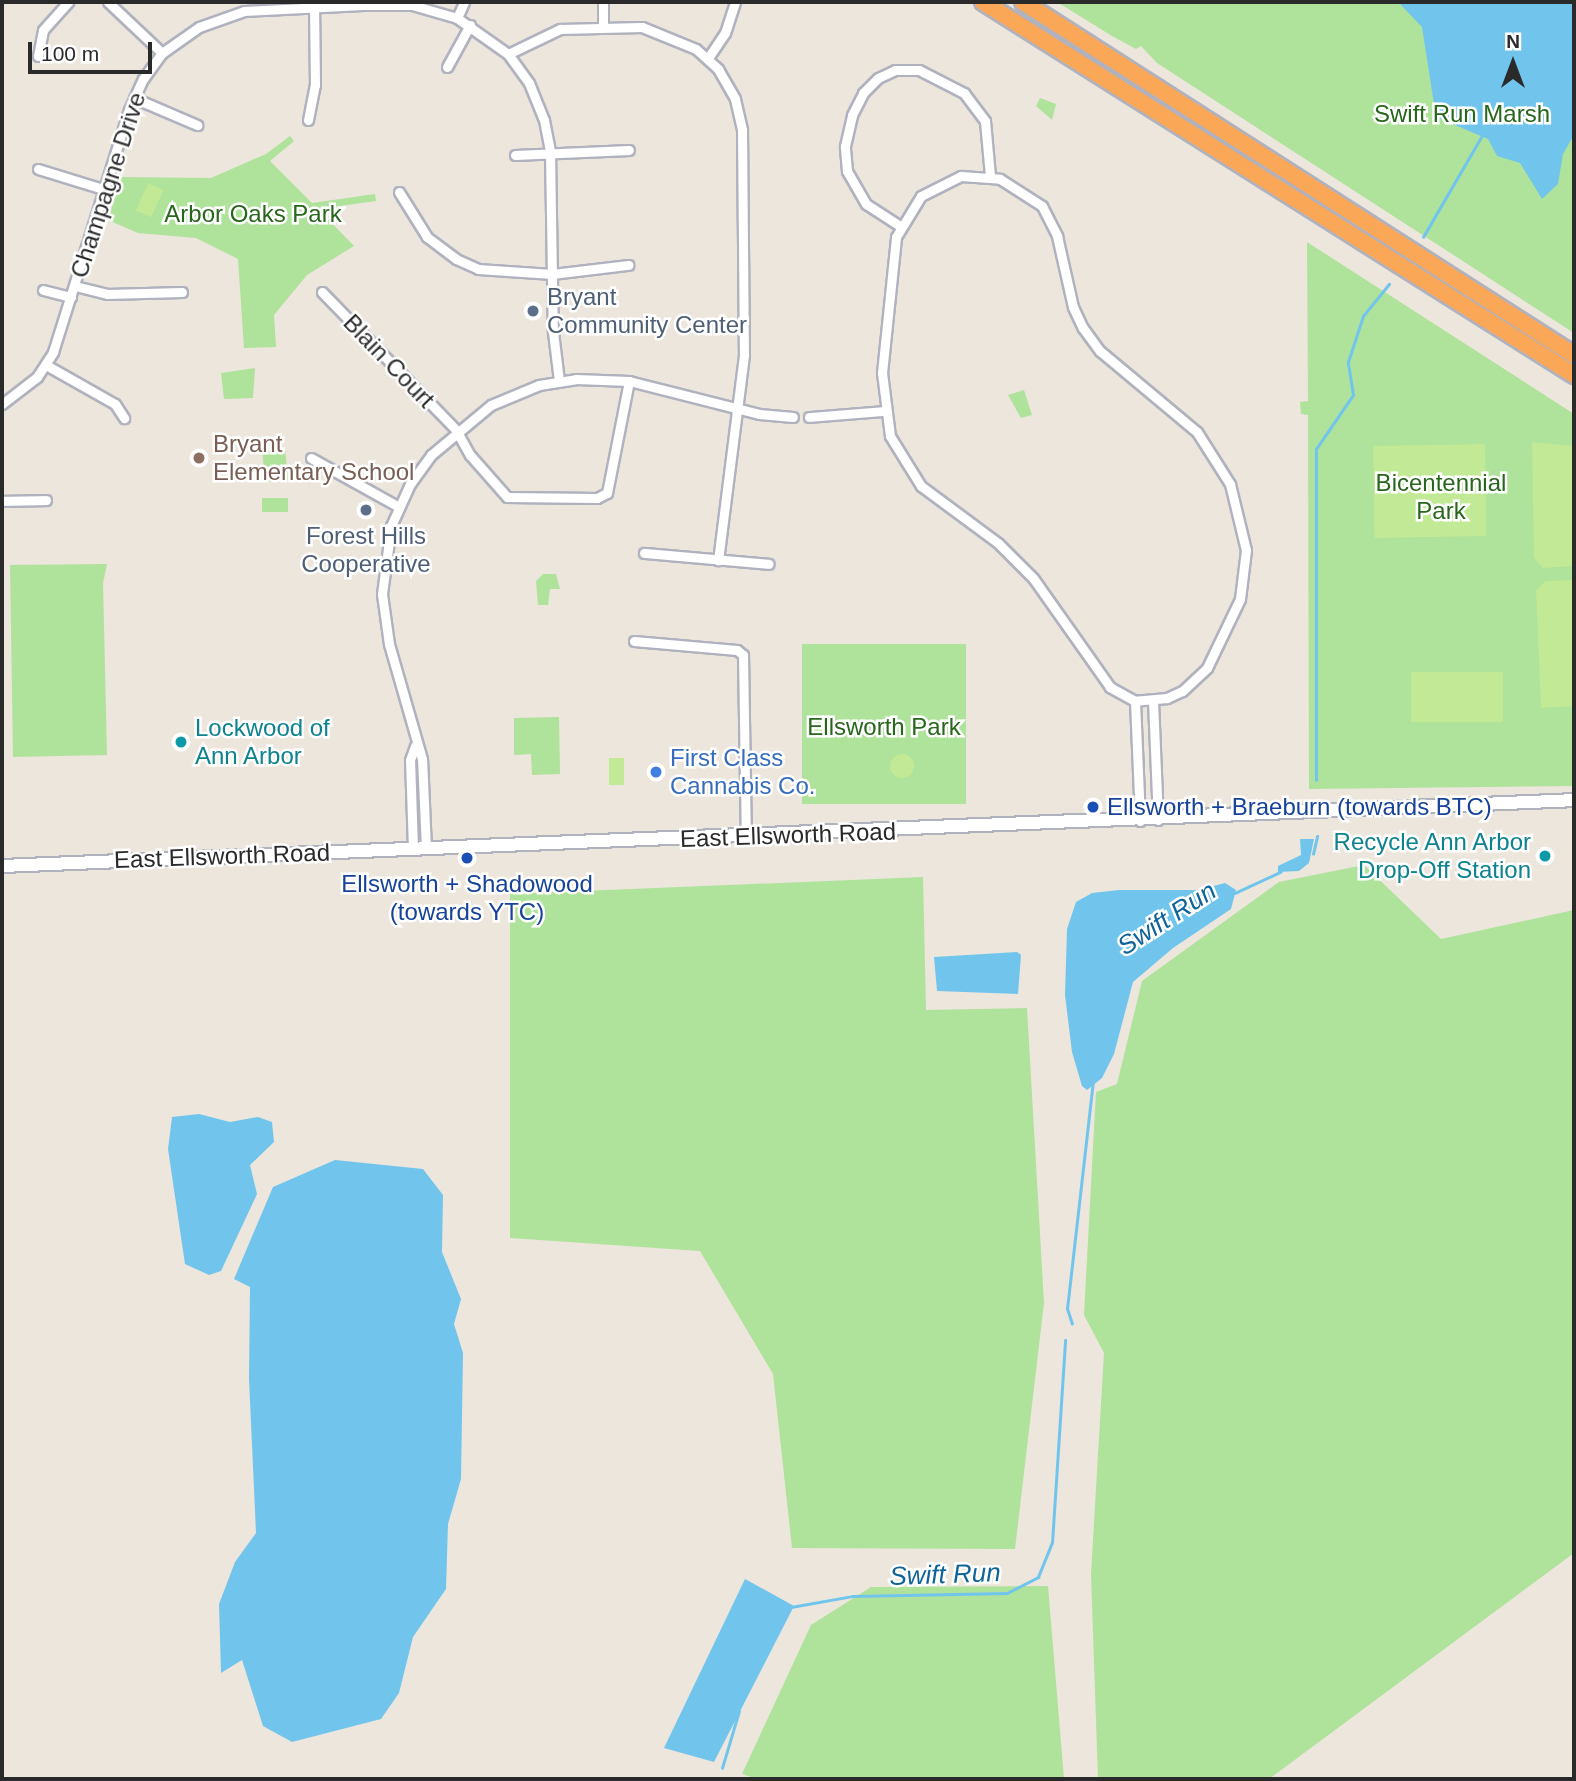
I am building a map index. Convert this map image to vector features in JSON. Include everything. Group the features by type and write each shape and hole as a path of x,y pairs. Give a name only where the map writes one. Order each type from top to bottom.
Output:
{"highway":[{"path":"983,2 1574,374"},
{"path":"1023,2 1574,355"}],"main road":[{"name":"East Ellsworth Road","path":"2,866 1140,821 1574,800"}],"street":[{"path":"38,56 43,30 68,2"},
{"path":"108,2 162,53"},
{"path":"457,18 464,2"},
{"path":"603,2 603,26"},
{"path":"708,58 725,33 735,2"},
{"name":"Champagne Drive","path":"2,404 46,365 75,286 103,189 134,98 162,53 199,27 243,7 314,7 363,3 412,5 457,18 508,54 537,99 550,151 552,274 559,381"},
{"path":"308,121 316,85 314,7"},
{"path":"447,67 470,25"},
{"path":"508,54 559,30 603,26 658,30 708,58 728,85 742,130 745,331 718,560"},
{"path":"900,226 866,204 847,171 845,146 852,116 863,93 878,78 895,70 919,69 964,93 985,121 990,176"},
{"path":"134,98 197,125"},
{"path":"515,155 550,151 629,150"},
{"path":"38,169 103,189"},
{"path":"961,176 990,176 1025,191 1045,210 1083,328 1100,351 1204,439 1236,502 1246,550 1245,577 1232,623 1196,680 1182,691 1153,701 1135,701 1099,676 1045,593 1013,557 921,486 895,447 884,411 883,357 900,226 909,208 935,185 961,176"},
{"path":"399,192 415,224 456,259 495,273 552,274 628,265"},
{"path":"75,286 107,294 182,292"},
{"name":"Champagne Drive","path":"43,290 71,297"},
{"name":"Blain Court","path":"322,292 456,430 470,455 507,497 602,496 610,486 629,381"},
{"path":"46,365 114,404 124,418"},
{"path":"419,849 422,760 415,746 383,610 384,560 399,507 419,469 456,430 506,398 559,381 629,381 734,408 793,417"},
{"path":"809,417 884,411"},
{"path":"311,458 399,507"},
{"path":"2,501 46,500"},
{"path":"644,553 769,564"},
{"path":"634,641 737,650 743,655 746,836"},
{"path":"1135,701 1140,821"},
{"path":"1153,701 1158,820"}],"green space":[{"name":"Swift Run Marsh","path":"1057,2 1574,2 1574,333 1157,63 1141,46 1136,49"},
{"path":"1040,98 1056,104 1052,120 1036,106"},
{"name":"Arbor Oaks Park","path":"290,136 294,141 270,161 312,203 375,194 376,201 318,209 354,246 307,275 274,315 276,347 244,348 238,259 196,238 138,233 108,220 121,177 211,178 266,154"},
{"path":"148,183 164,190 151,217 136,210"},
{"name":"Bicentennial Park","path":"1307,242 1574,414 1574,786 1309,789 1308,415 1301,414 1300,402 1308,401"},
{"path":"255,368 253,398 224,399 221,373"},
{"path":"1024,390 1032,415 1021,418 1008,395"},
{"path":"1532,442 1574,446 1574,566 1543,568 1534,558"},
{"path":"1485,444 1487,536 1375,538 1373,446"},
{"path":"285,449 288,480 265,482 262,451"},
{"path":"262,498 288,498 288,512 262,512"},
{"path":"107,564 103,583 107,755 13,757 10,565"},
{"path":"543,574 556,574 560,589 550,589 548,605 538,605 536,581"},
{"path":"1574,580 1574,706 1541,708 1536,590 1546,581"},
{"name":"Ellsworth Park","path":"802,644 966,644 966,804 802,804"},
{"path":"1411,672 1503,672 1503,722 1411,722"},
{"path":"559,717 560,774 532,775 531,754 514,755 514,718"},
{"path":"902,754 911,757 914,766 911,775 902,778 893,775 890,766 893,757"},
{"path":"609,758 624,758 624,785 609,785"},
{"path":"1364,865 1441,939 1574,910 1574,1553 1269,1779 1098,1779 1091,1574 1104,1353 1084,1315 1096,1092 1117,1084 1142,981 1279,882"},
{"path":"923,877 926,1010 1027,1008 1044,1303 1015,1549 792,1548 773,1374 700,1251 510,1238 510,894"},
{"path":"1048,1586 1064,1779 757,1779 742,1774 811,1625 871,1587"}],"water":[{"path":"1398,2 1574,2 1574,135 1563,154 1558,184 1542,199 1520,163 1497,156 1488,139 1436,117 1422,27"},
{"path":"1300,839 1314,839 1309,863 1299,871 1278,872 1278,866 1301,855"},
{"path":"1225,883 1236,890 1231,909 1173,948 1133,982 1114,1054 1102,1078 1087,1090 1082,1086 1072,1052 1065,995 1067,929 1076,902 1092,893 1119,890 1198,890"},
{"path":"1017,952 1021,955 1018,994 937,991 934,957"},
{"path":"199,1114 230,1122 258,1117 272,1122 274,1142 250,1165 257,1194 221,1271 209,1275 185,1264 168,1149 172,1117"},
{"path":"335,1160 423,1169 443,1195 442,1252 461,1299 454,1324 463,1353 461,1479 448,1524 446,1589 413,1637 399,1693 381,1719 292,1742 263,1726 242,1660 221,1673 219,1604 235,1562 256,1533 249,1379 250,1287 234,1279 273,1187"},
{"path":"745,1579 794,1606 714,1762 664,1748"}],"waterway":[{"name":"Swift Run","path":"1423,237 1483,134"},
{"name":"Swift Run","path":"1316,780 1316,449 1353,395 1348,362 1363,316 1389,284"},
{"name":"Swift Run","path":"1313,854 1317,836"},
{"name":"Swift Run","path":"1235,893 1280,872"},
{"name":"Swift Run","path":"1072,1324 1067,1309 1093,1082"},
{"name":"Swift Run","path":"791,1607 853,1596 1007,1593 1038,1577 1052,1543 1065,1340"},
{"name":"Swift Run","path":"722,1768 739,1711"}],"place":[{"name":"Bryant Community Center","path":"533,311"},
{"name":"Bryant Elementary School","path":"199,458"},
{"name":"Forest Hills Cooperative","path":"366,510"},
{"name":"Lockwood of Ann Arbor","path":"181,742"},
{"name":"First Class Cannabis Co.","path":"656,772"},
{"name":"Ellsworth + Braeburn (towards BTC)","path":"1093,807"},
{"name":"Recycle Ann Arbor Drop-Off Station","path":"1545,856"},
{"name":"Ellsworth + Shadowood (towards YTC)","path":"467,858"}]}
